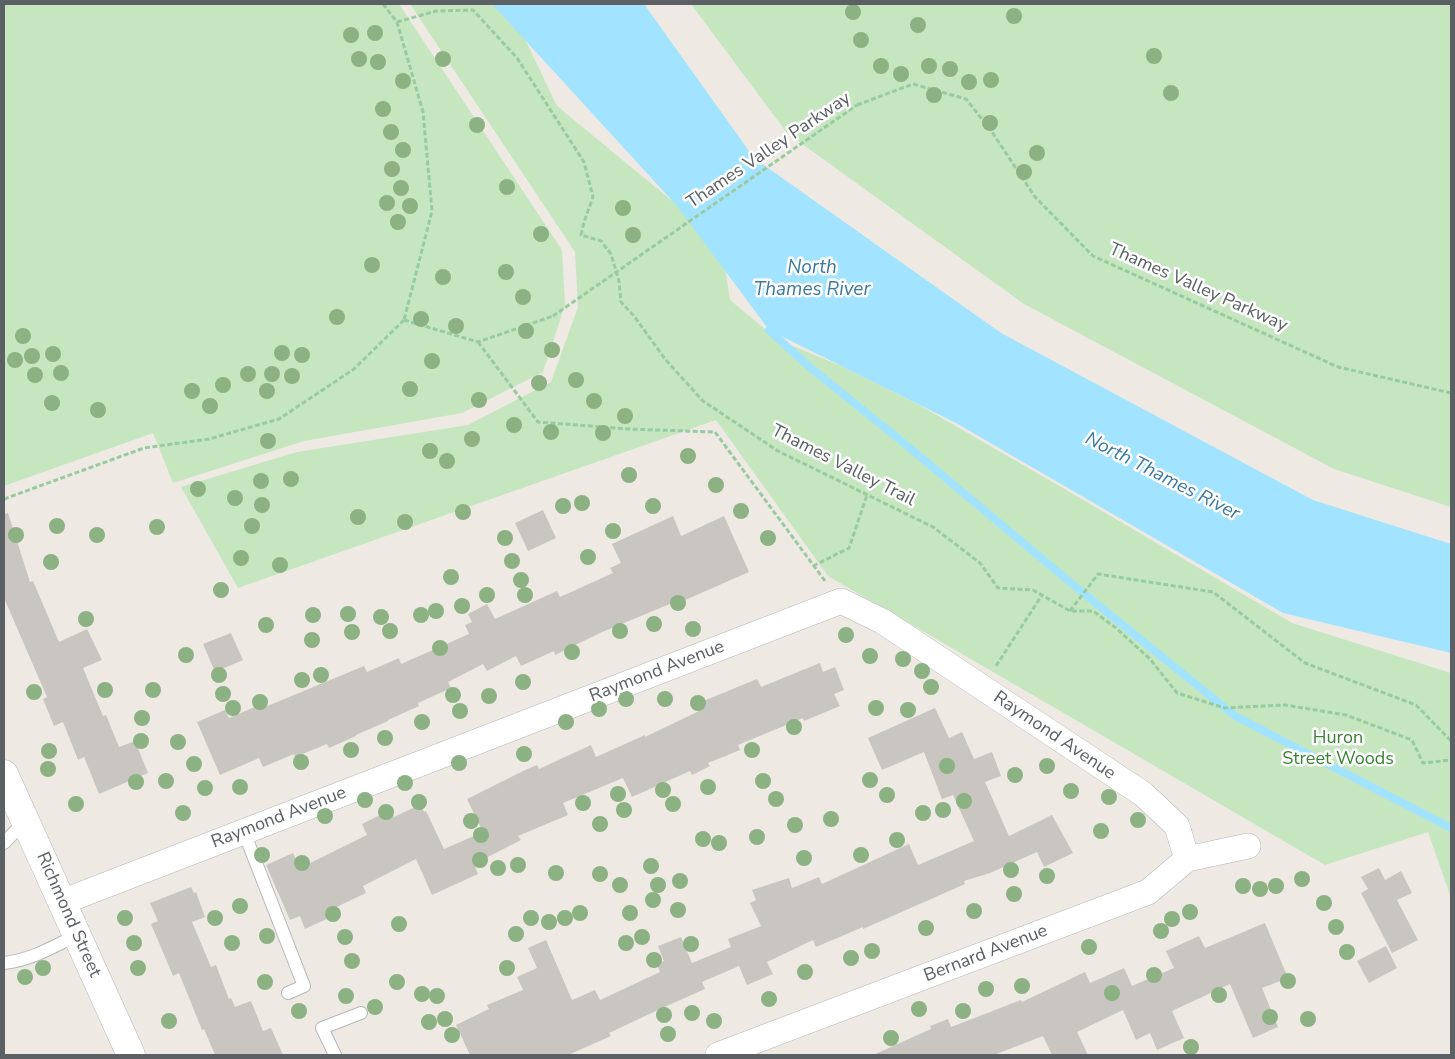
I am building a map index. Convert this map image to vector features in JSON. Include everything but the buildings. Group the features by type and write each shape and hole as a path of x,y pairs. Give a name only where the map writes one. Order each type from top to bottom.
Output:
{"main road":[{"name":"Richmond Street","path":"4,774 131,1055"}],"street":[{"name":"Raymond Avenue","path":"62,902 841,601 882,621 1143,794 1177,826 1187,860"},
{"name":"Bernard Avenue","path":"718,1055 1148,892 1187,860 1248,846"}],"lane":[{"path":"4,842 25,821"},
{"path":"244,832 304,986 288,993"},
{"path":"4,963 19,961 49,949 77,934"},
{"path":"335,1055 322,1028 361,1013"}],"path":[{"path":"4,499 144,448 208,439 279,419 354,369 404,320 432,211 423,112 397,22 383,4"},
{"name":"Thames Valley Trail","path":"397,22 436,11 473,10 516,58 584,162 593,197 581,235 601,241 610,254 619,281 621,302 634,316 665,359 702,401 778,452 933,527 980,563 998,588 1033,590 1070,611 1092,611 1116,628 1150,659 1177,693 1225,708 1285,705 1346,715 1412,740 1422,763 1451,760"},
{"name":"Thames Valley Parkway","path":"478,342 553,316 857,105 912,84 966,99 990,128 1035,198 1093,256 1338,367 1451,393"},
{"path":"404,320 478,342 538,422 629,429 715,432 813,566 841,601"},
{"path":"813,566 849,548 867,495"},
{"path":"1070,611 1098,574 1213,592 1305,663 1416,705 1451,741"},
{"path":"982,688 1042,596"}],"green space":[{"path":"4,4 399,4 562,250 565,305 543,372 462,413 304,441 173,483 153,433 4,486"},
{"name":"Huron Street Woods","path":"410,4 503,4 513,14 557,106 688,214 723,255 730,300 778,340 844,367 921,406 1292,623 1451,673 1451,898 1428,832 1325,865 828,576 716,420 238,588 181,487 297,452 468,425 551,382 578,307 575,252"},
{"path":"691,4 1451,4 1451,507 1334,469 1024,304 787,133"}],"water":[{"name":"North Thames River","path":"492,4 644,4 754,158 1001,333 1313,500 1451,544 1451,653 1283,613 956,423 769,330 677,206"}],"waterway":[{"path":"769,330 806,364 1235,716 1451,828"}]}
